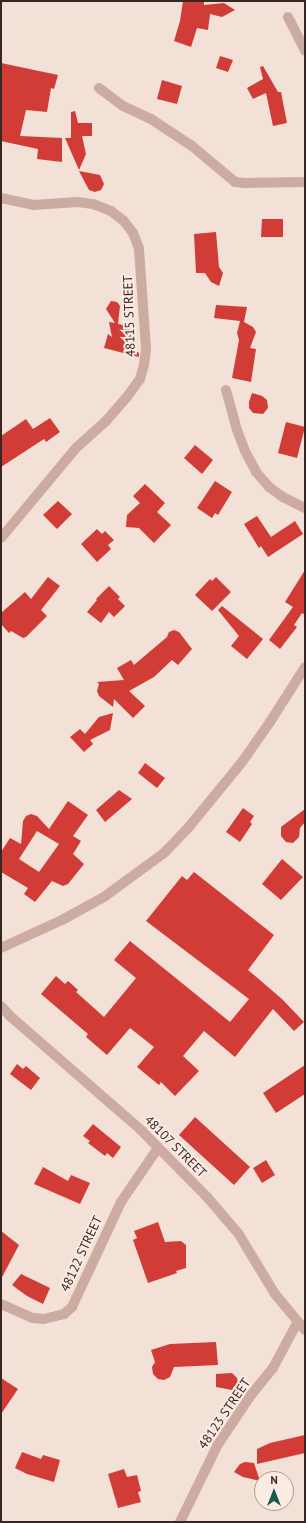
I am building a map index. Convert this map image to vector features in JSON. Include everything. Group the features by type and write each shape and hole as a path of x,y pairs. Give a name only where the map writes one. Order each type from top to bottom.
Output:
{"street":[{"path":"288,17 305,51"},
{"path":"98,88 123,106 151,119 192,146 235,182 305,182"},
{"name":"48115 STREET","path":"1,198 32,204 78,202 93,204 111,211 124,221 133,233 139,249 146,350 140,378 126,398 106,421 76,448 1,538"},
{"path":"226,390 237,430 256,472 269,487 283,497 305,508"},
{"path":"1,948 62,920 104,897 164,852 188,828 242,762 270,722 305,667"},
{"name":"48107 STREET","path":"1,1006 10,1016 141,1130 225,1217 238,1233 275,1294 297,1323 305,1330"},
{"name":"48122 STREET","path":"1,1304 32,1318 44,1319 64,1314 72,1307 121,1202 158,1148"},
{"name":"48123 STREET","path":"180,1522 217,1446 251,1395 274,1368 297,1323"}],"building":[{"path":"183,1 204,1 204,5 224,3 235,10 222,17 210,14 208,30 197,28 191,47 174,41 180,21"},
{"path":"220,56 233,60 228,72 216,68"},
{"path":"1,63 58,75 54,89 51,88 47,112 26,110 20,136 62,138 62,162 37,159 38,149 1,141"},
{"path":"263,66 278,92 281,92 287,123 273,126 266,93 253,99 247,88 263,79 260,67"},
{"path":"162,80 182,86 177,104 157,99"},
{"path":"75,111 78,123 92,123 92,136 82,136 86,154 79,170 65,138 71,138 71,112"},
{"path":"79,171 100,175 104,184 101,190 95,192 89,190"},
{"path":"262,219 283,219 283,237 261,237"},
{"path":"216,232 219,267 223,273 219,286 211,282 205,273 196,273 194,234"},
{"path":"111,301 117,302 120,306 118,324 133,327 129,347 139,353 139,357 104,348 108,334 112,337 109,322 115,323 106,309"},
{"path":"216,305 247,307 244,322 253,327 256,332 250,348 256,349 251,382 232,378 239,340 237,333 240,321 214,318"},
{"path":"252,393 262,396 267,400 268,408 263,414 253,413 249,408"},
{"path":"50,418 60,432 46,442 44,439 1,467 1,436 26,419 33,429"},
{"path":"286,422 305,427 297,458 278,453"},
{"path":"195,445 213,460 202,474 184,458"},
{"path":"215,481 232,492 218,515 215,513 212,518 197,508"},
{"path":"145,484 165,503 157,512 171,525 154,543 139,528 126,527 127,515 140,503 133,496"},
{"path":"58,501 72,514 57,529 43,515"},
{"path":"257,516 271,537 295,521 303,534 268,557 261,546 259,548 244,524"},
{"path":"97,529 102,534 105,531 114,540 108,545 111,549 97,562 81,544"},
{"path":"305,570 305,615 302,613 294,625 297,627 280,649 269,640 293,607 285,602"},
{"path":"48,577 60,586 41,610 47,616 26,637 23,638 11,631 9,633 1,624 1,613 25,592 31,599"},
{"path":"216,577 231,592 212,611 195,595 210,579 212,581"},
{"path":"109,586 120,597 118,599 125,606 114,617 109,612 101,623 87,612 97,600 96,599"},
{"path":"222,606 263,639 247,659 231,646 239,636 218,610"},
{"path":"174,630 179,632 192,649 178,665 172,660 154,677 129,691 145,706 133,718 114,699 113,707 99,696 97,691 99,684 97,682 124,680 117,668 131,660 134,665 167,637 169,632"},
{"path":"113,713 110,730 90,740 93,744 84,752 70,737 80,729 85,734 99,717"},
{"path":"145,763 165,778 157,788 138,773"},
{"path":"119,790 132,799 105,822 96,810"},
{"path":"68,801 88,815 73,836 81,841 73,854 84,864 68,884 63,886 52,881 35,902 24,894 28,888 1,872 1,852 10,838 21,844 23,821 26,816 31,814 37,816 49,829","holes":["37,831 59,844 39,872 19,859"]},
{"path":"243,808 254,816 250,822 252,824 240,842 226,832"},
{"path":"305,809 305,822 300,828 299,837 293,843 286,842 281,836 281,827"},
{"path":"282,859 303,877 281,900 262,884"},
{"path":"194,872 274,935 248,970 282,999 304,1022 294,1031 273,1009 235,1057 204,1031 183,1056 199,1071 175,1096 161,1082 159,1085 137,1067 154,1047 130,1028 107,1055 86,1037 88,1034 41,994 56,976 65,984 68,981 78,990 76,992 104,1017 136,978 114,960 130,941 230,1022 249,999 146,921 182,876 187,880"},
{"path":"17,1064 23,1069 26,1066 40,1078 31,1090 10,1074"},
{"path":"305,1065 305,1094 276,1113 263,1093"},
{"path":"195,1117 250,1167 234,1185 179,1135"},
{"path":"93,1124 121,1147 113,1158 107,1153 105,1156 88,1143 90,1141 83,1136"},
{"path":"266,1160 275,1175 262,1183 253,1168"},
{"path":"43,1167 68,1181 71,1175 90,1183 80,1204 34,1184"},
{"path":"158,1222 165,1242 181,1241 186,1245 186,1268 176,1271 177,1273 148,1283 133,1240 137,1238 134,1231"},
{"path":"1,1231 19,1245 1,1279"},
{"path":"21,1274 50,1288 43,1304 27,1296 12,1285"},
{"path":"216,1342 218,1365 174,1367 170,1377 164,1380 158,1379 153,1374 152,1367 155,1362 151,1350 170,1344"},
{"path":"232,1373 237,1378 238,1385 232,1390 216,1387 216,1374"},
{"path":"1,1378 18,1389 1,1414"},
{"path":"305,1435 305,1453 257,1464 257,1449 270,1443"},
{"path":"22,1452 41,1459 43,1455 60,1460 54,1482 27,1474 15,1468"},
{"path":"245,1462 254,1463 257,1471 254,1471 254,1480 243,1477 234,1472 240,1464"},
{"path":"124,1469 127,1477 137,1475 141,1491 138,1492 141,1502 118,1508 108,1474"}]}
